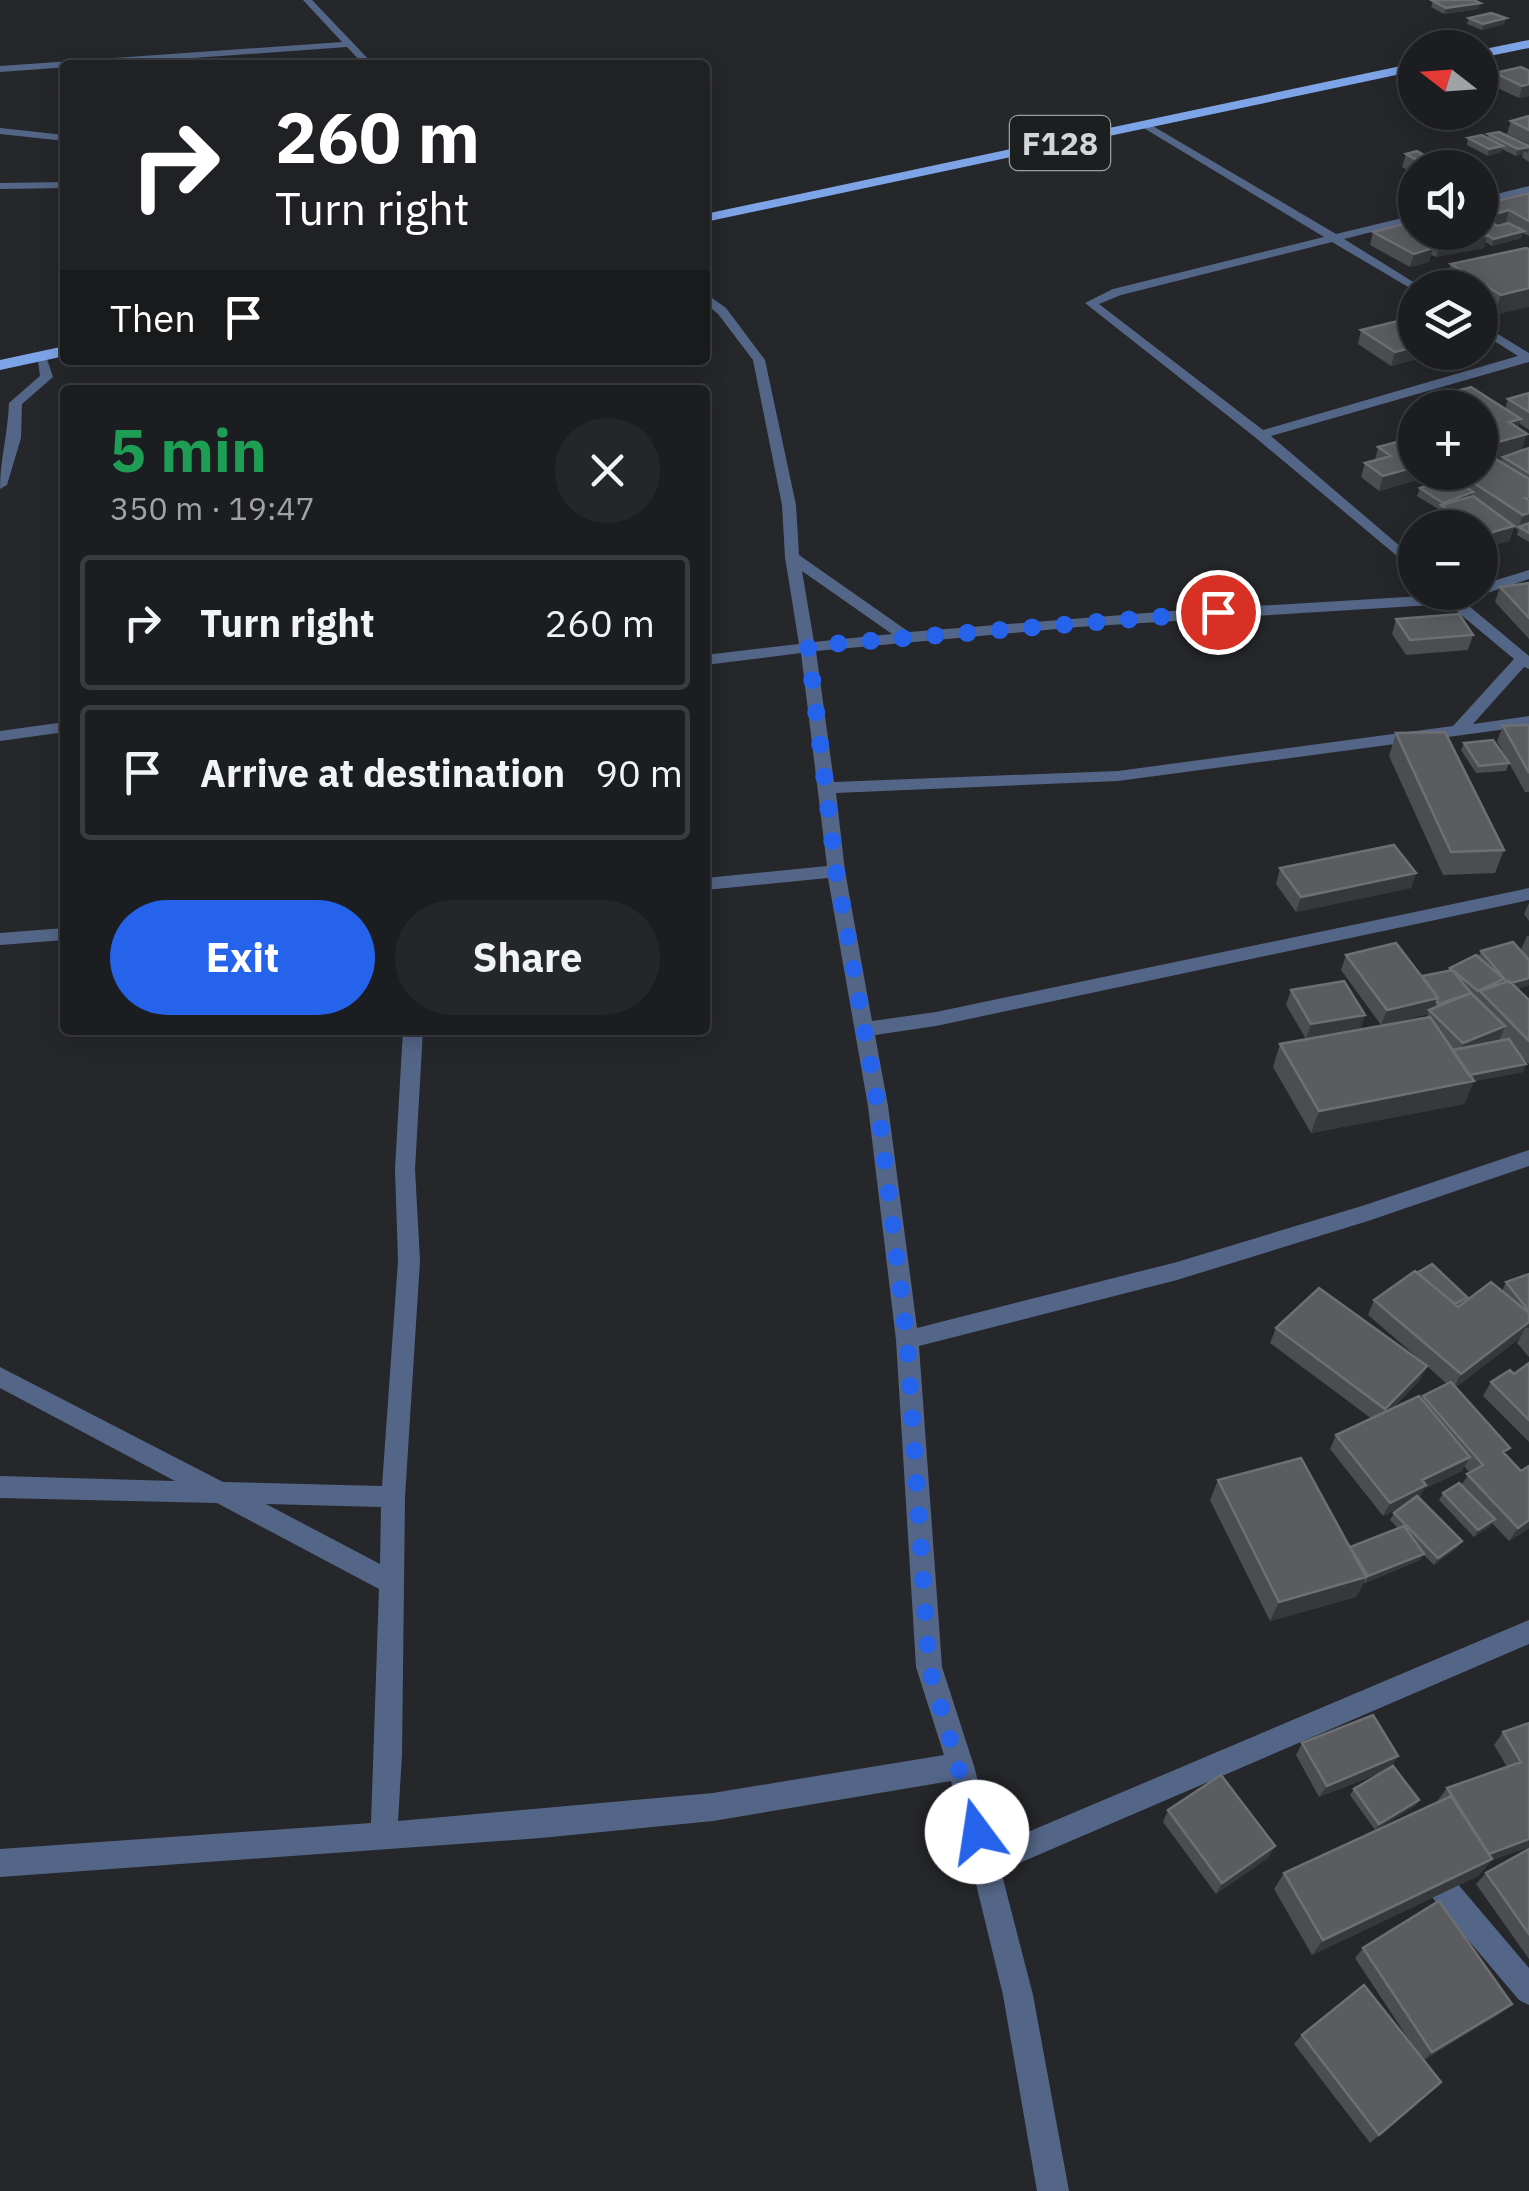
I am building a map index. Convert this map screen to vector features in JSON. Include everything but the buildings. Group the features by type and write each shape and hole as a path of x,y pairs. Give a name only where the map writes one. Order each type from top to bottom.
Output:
{"main road":[{"path":"1498,50 1528,44"},
{"name":"F128","path":"710,217 1398,71"},
{"path":"0,365 60,353"}],"street":[{"path":"307,0 364,60"},
{"path":"134,60 348,44"},
{"path":"0,70 60,66"},
{"path":"1146,125 1398,276"},
{"path":"0,132 60,138"},
{"path":"0,186 60,185"},
{"path":"1498,197 1529,189"},
{"path":"1398,222 1117,292 1091,302 1261,435 1398,552"},
{"path":"710,301 759,360 789,505 792,556 808,646 836,871 866,1028 907,1340 929,1667 961,1766 1018,1996 1053,2191"},
{"path":"1498,338 1529,358"},
{"path":"0,486 14,438 16,402 47,377 42,356"},
{"path":"1261,435 1529,358"},
{"path":"792,556 906,637"},
{"path":"1498,584 1529,574"},
{"path":"710,659 808,646 1140,616 1398,599"},
{"path":"1460,728 1526,662 1465,610"},
{"path":"826,788 1118,776 1460,728 1529,722"},
{"path":"0,736 60,728"},
{"path":"710,884 836,871"},
{"path":"866,1028 936,1019 1529,894"},
{"path":"0,939 60,934"},
{"path":"384,1834 390,1756 393,1498 409,1261 405,1169 413,1035"},
{"path":"907,1340 1177,1271 1368,1214 1529,1158"},
{"path":"0,1377 392,1583"},
{"path":"0,1486 393,1498"},
{"path":"985,1864 1529,1632"},
{"path":"1306,1727 1331,1756"},
{"path":"0,1863 713,1807 961,1766"},
{"path":"1418,1858 1529,1990"}],"route":[{"path":"977,1832 961,1766 929,1667 907,1340 878,1106 836,871 808,646 1218,612"}]}
